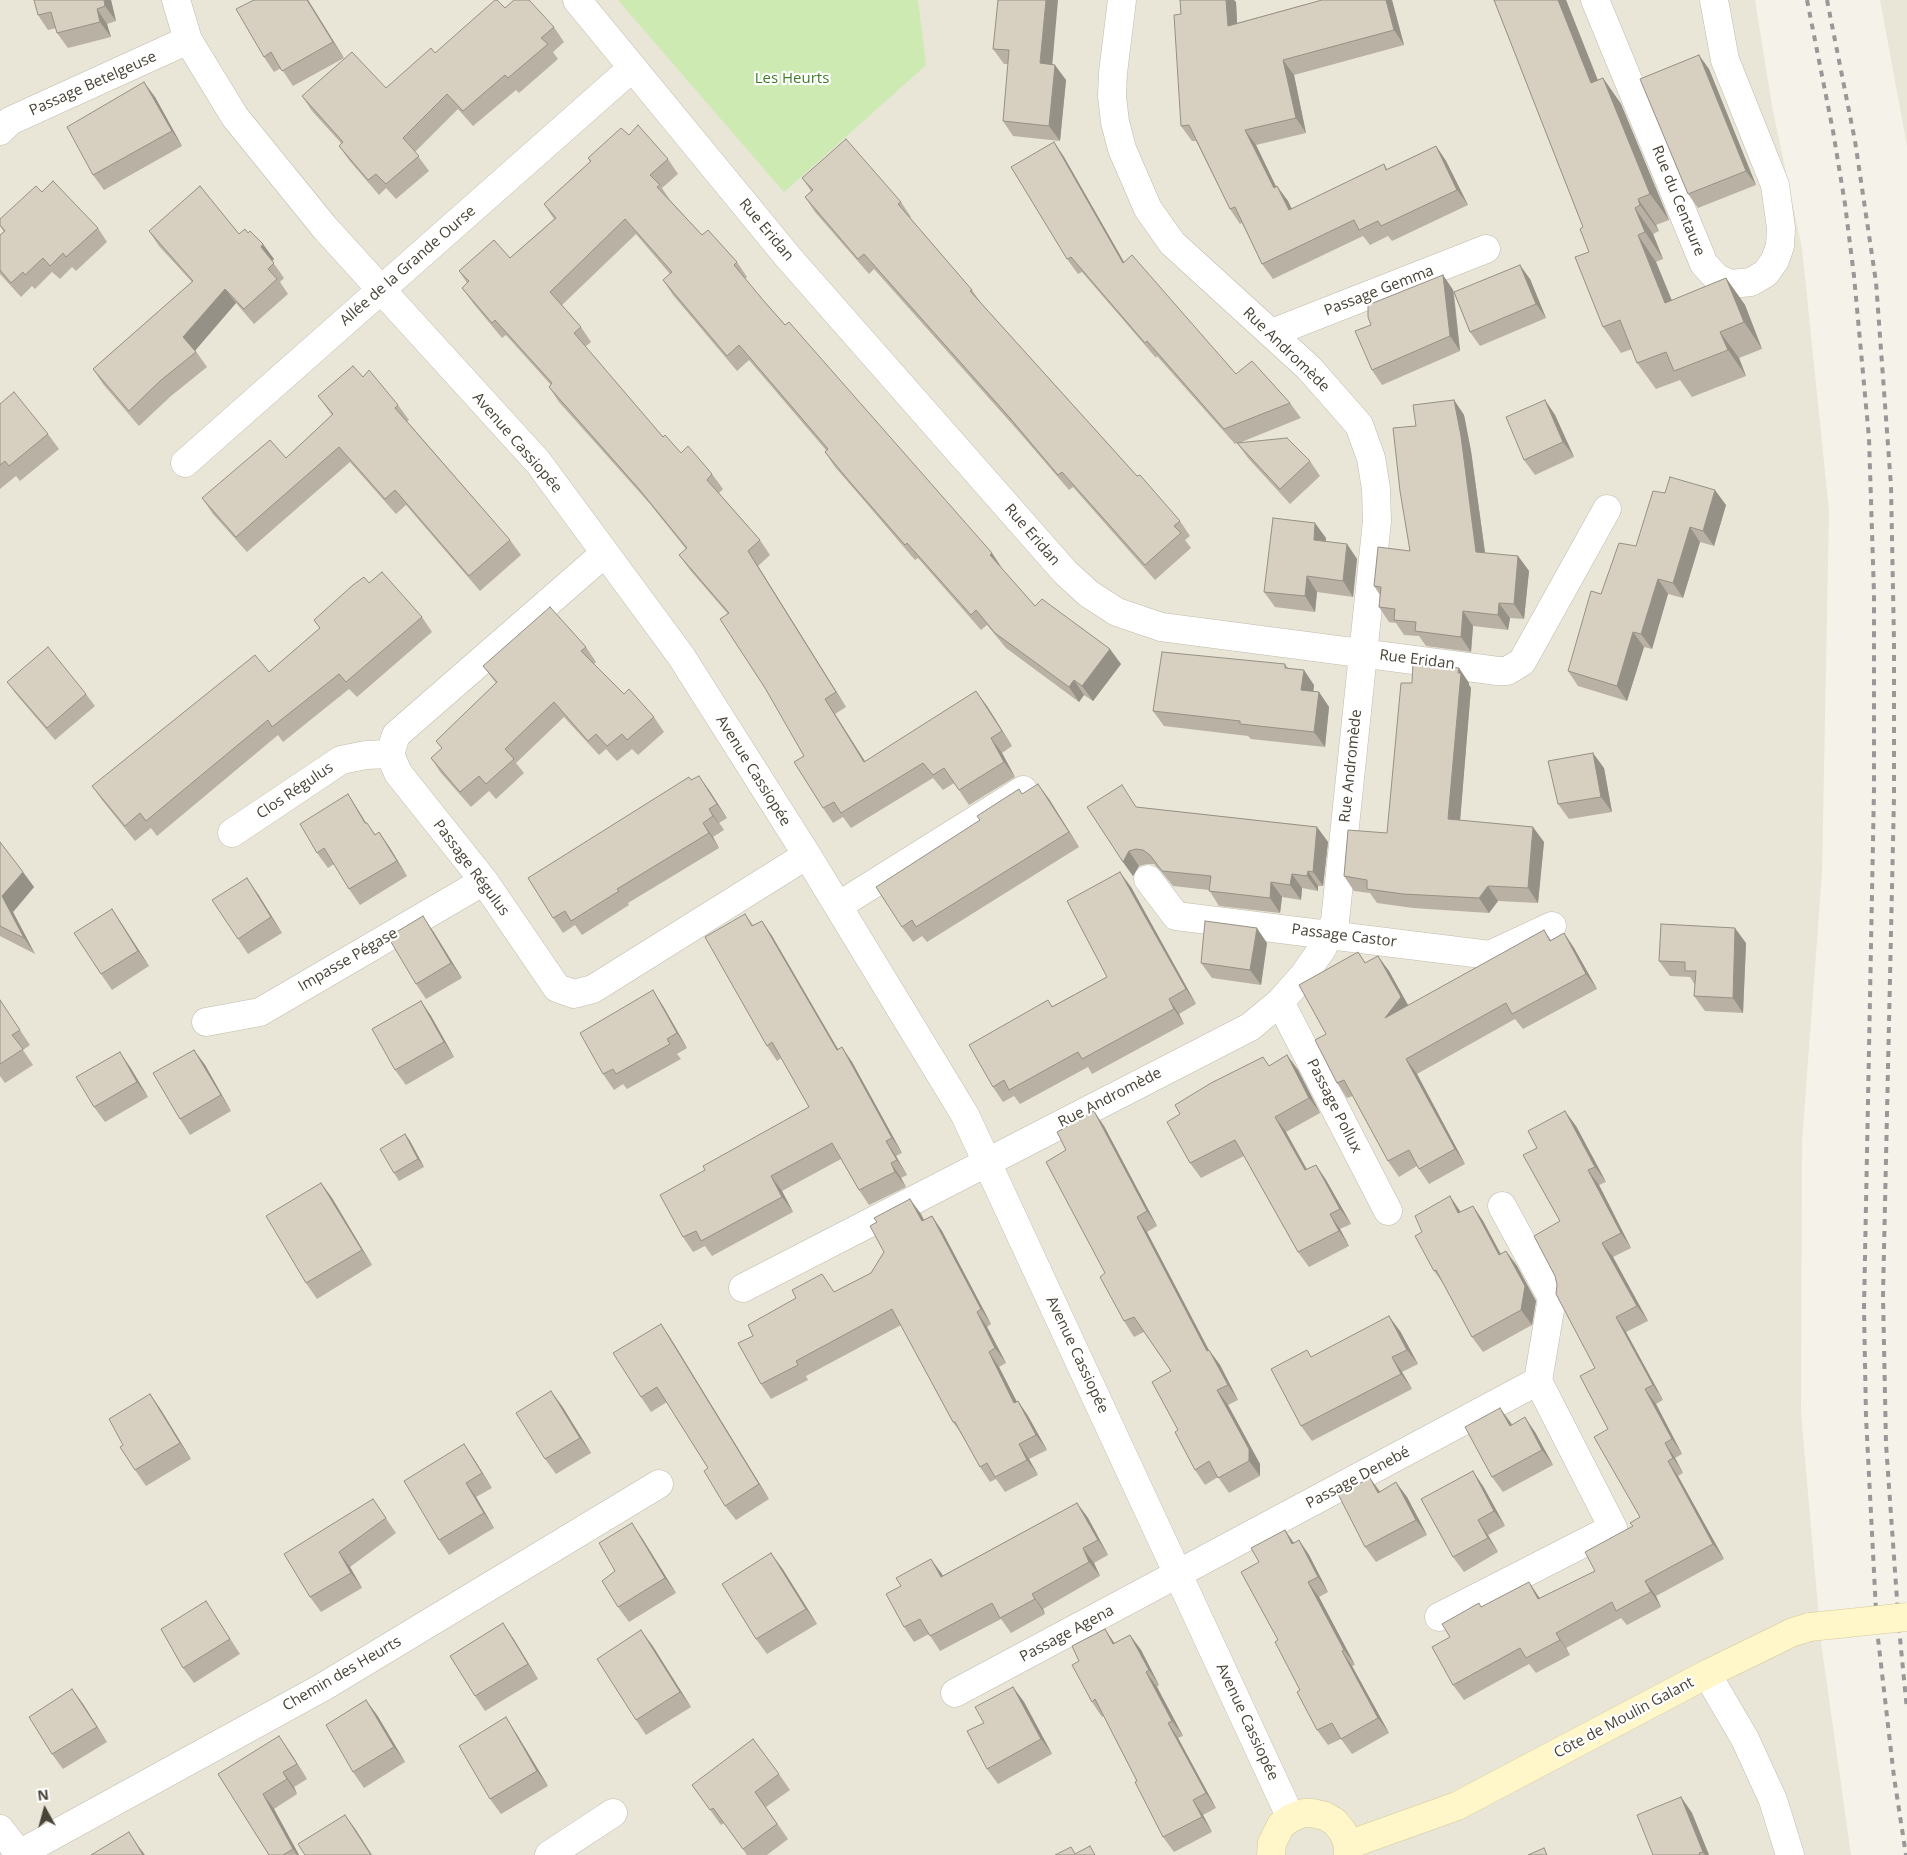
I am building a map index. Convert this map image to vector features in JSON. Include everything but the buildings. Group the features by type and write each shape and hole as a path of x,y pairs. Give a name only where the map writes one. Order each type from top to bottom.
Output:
{"street":[{"name":"Avenue Cassiopée","path":"176,0 188,40 235,117 325,228 538,462 681,656 838,906 965,1115 1291,1818"},
{"name":"Rue Eridan","path":"576,0 794,265 1065,572 1089,594 1117,612 1161,627 1498,671 1514,668 1522,662 1607,509"},
{"name":"Rue Andromède","path":"743,1288 1250,1027 1280,1002 1303,976 1322,949 1335,921 1377,521 1376,489 1371,458 1359,426 1309,368 1172,243 1148,209 1135,183 1122,149 1115,122 1112,96 1113,73 1122,0"},
{"name":"Rue du Centaure","path":"1595,0 1704,264 1717,278 1731,284 1751,282 1766,273 1778,253 1781,228 1775,185 1726,60 1714,0"},
{"name":"Passage Betelgeuse","path":"0,131 10,121 188,40"},
{"name":"Allée de la Grande Ourse","path":"185,463 632,68"},
{"name":"Passage Gemma","path":"1272,333 1486,249"},
{"path":"390,754 396,735 605,553"},
{"name":"Clos Régulus","path":"232,833 341,760 390,754"},
{"name":"Passage Régulus","path":"390,754 398,773 484,881 556,988 574,994 593,989 806,855"},
{"path":"838,906 1023,790"},
{"name":"Passage Castor","path":"1148,879 1176,916 1490,955 1552,926"},
{"name":"Impasse Pégase","path":"206,1022 260,1012 484,881"},
{"name":"Passage Pollux","path":"1280,1002 1388,1211"},
{"path":"1439,1617 1613,1528 1538,1382 1552,1298 1502,1206"},
{"name":"Passage Denebé","path":"1179,1574 1538,1382"},
{"name":"Chemin des Heurts","path":"19,1854 324,1687 659,1484"},
{"name":"Passage Agena","path":"955,1693 1179,1574"},
{"name":"Côte de Moulin Galant","path":"1291,1818 1312,1812 1325,1816 1335,1822 1344,1832 1348,1850 1457,1806 1707,1674 1794,1632 1810,1627 1907,1617"},
{"path":"1707,1674 1745,1739 1773,1800 1790,1855"},
{"path":"549,1855 613,1813"},
{"path":"1271,1855 1274,1836 1281,1825 1291,1818"},
{"path":"0,1829 19,1854"}],"shaded area":[{"path":"0,0 1755,0 1772,106 1802,248 1829,511 1822,873 1802,1142 1801,1413 1821,1642 1851,1855 0,1855"},
{"path":"1880,0 1907,0 1907,146"}],"green space":[{"name":"Les Heurts","path":"618,0 918,0 926,65 784,192"}],"railway":[{"path":"1807,0 1833,131 1845,204 1854,276 1869,438 1874,594 1874,790 1864,1309 1866,1417 1877,1630 1894,1777 1906,1855"},
{"path":"1827,0 1855,141 1876,282 1891,486 1894,641 1894,797 1883,1295 1886,1444 1899,1628 1907,1710"}]}
